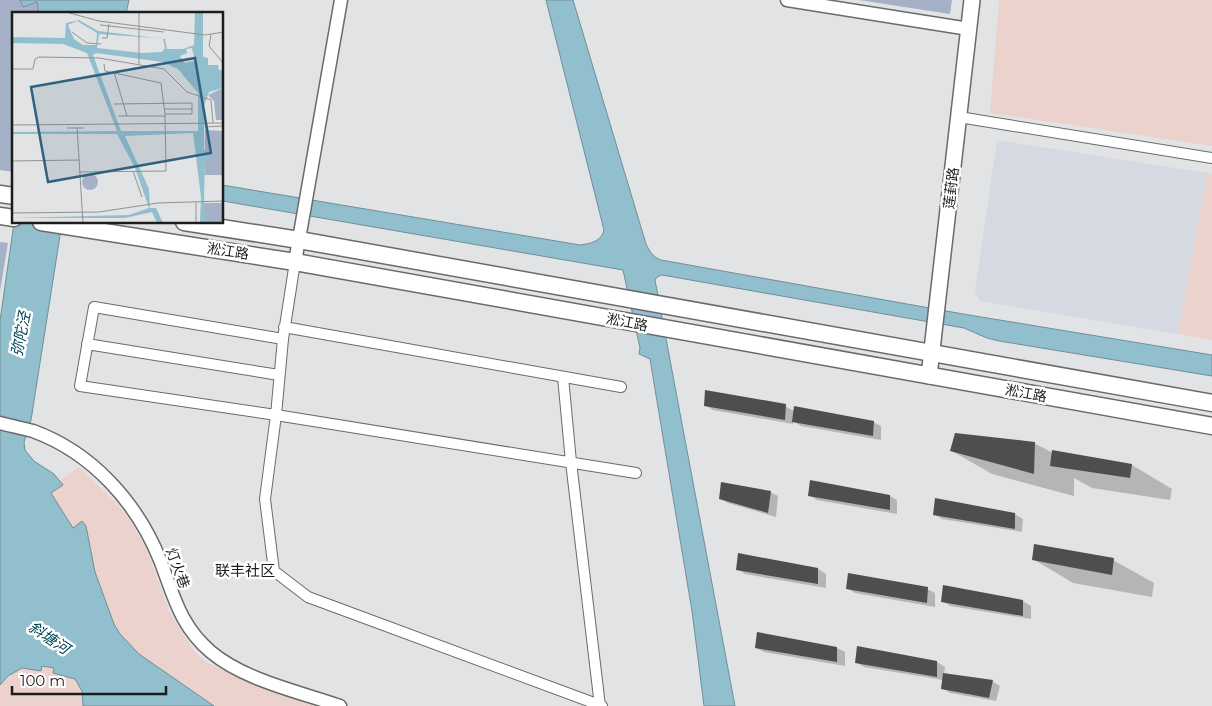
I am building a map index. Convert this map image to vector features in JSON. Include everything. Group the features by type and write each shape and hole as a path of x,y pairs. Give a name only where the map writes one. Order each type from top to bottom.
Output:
{"main road":[{"name":"莲葑路","path":"929,376 972,0"},
{"name":"淞江路","path":"52,224 295,262 1212,426"},
{"name":"淞江路","path":"197,224 299,240 1212,403"}],"street":[{"path":"341,0 284,327 276,415 265,499 274,571 308,597 601,706 570,462 563,377"},
{"path":"788,0 969,29"},
{"path":"959,117 1212,158"},
{"path":"283,339 94,307 80,386 276,415 636,473"},
{"path":"284,327 622,387"},
{"path":"87,344 279,375"},
{"name":"灯火巷","path":"0,423 33,432 77,454 98,470 127,501 149,535 176,606 185,622 210,652 230,665 255,677 340,706"}],"shaded area":[{"path":"0,0 20,0 23,7 37,2 39,12 12,12 12,172 0,170"},
{"path":"859,0 952,0 950,14"},
{"path":"999,0 1212,0 1212,146 990,113"},
{"path":"997,140 1207,173 1178,334 980,301 975,291"},
{"path":"1207,173 1212,174 1212,340 1178,334"},
{"path":"0,242 8,243 0,291"},
{"path":"79,467 117,504 130,520 146,548 169,611 191,647 204,661 249,682 314,706 0,706 0,667 36,497"}],"water":[{"path":"20,0 129,0 126,12 39,12 37,2 23,7"},
{"path":"546,0 573,0 646,244 652,254 658,259 963,314 1212,355 1212,376 999,341 964,328 662,275 657,277 655,280 735,706 704,706 692,611 650,359 639,354 640,348 623,270 224,201 224,185 580,245 591,243 598,239 604,230"},
{"path":"14,224 62,224 31,420 24,442 25,450 34,461 54,474 63,485 51,493 73,528 82,521 86,526 95,572 114,624 120,634 139,654 214,706 83,706 82,691 75,679 53,673 54,668 42,666 41,671 22,668 8,676 0,685 0,321"}],"building":[{"path":"705,390 786,404 785,420 704,406"},
{"path":"794,406 874,421 873,436 792,422"},
{"path":"955,433 1035,442 1034,474 950,451"},
{"path":"1052,450 1132,464 1130,478 1050,466"},
{"path":"810,480 890,495 890,510 808,496"},
{"path":"721,482 771,491 768,513 719,499"},
{"path":"935,498 1015,513 1015,529 933,515"},
{"path":"1034,544 1114,558 1112,575 1032,560"},
{"path":"738,553 818,568 818,584 736,570"},
{"path":"848,573 928,587 927,603 846,589"},
{"path":"943,585 1023,600 1023,616 941,602"},
{"path":"757,632 837,647 837,662 755,648"},
{"path":"857,646 937,661 937,677 855,663"},
{"path":"943,673 993,680 989,698 941,689"}],"district":[{"name":"联丰社区","path":"245,571"}],"water label":[{"name":"弥陀泾","path":"21,334"},
{"name":"斜塘河","path":"49,638"}]}
